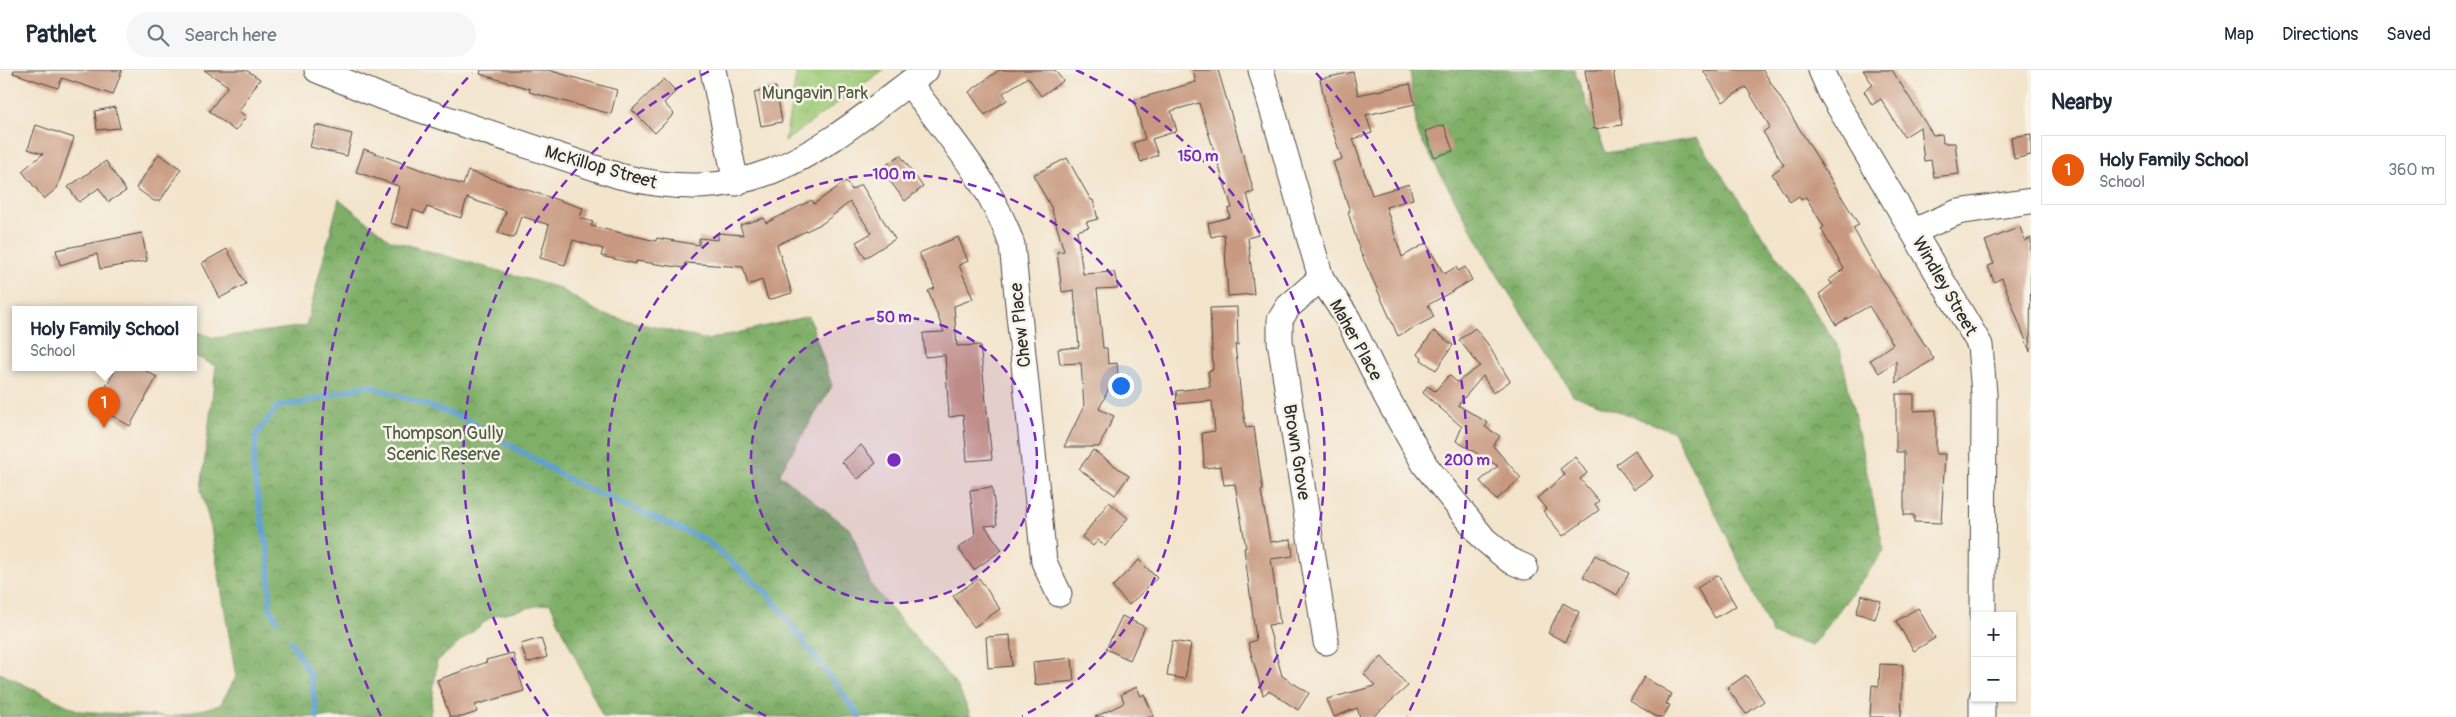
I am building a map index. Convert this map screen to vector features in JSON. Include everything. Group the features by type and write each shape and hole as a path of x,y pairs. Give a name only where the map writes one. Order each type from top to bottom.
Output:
{"street":[{"name":"McKillop Street","path":"317,70 382,97 619,176 650,184 680,187 736,183 763,176 806,156 918,76"},
{"path":"713,70 736,183"},
{"name":"Maher Place","path":"1261,70 1320,278 1348,319 1386,396 1425,465 1484,539 1509,560 1525,567"},
{"name":"Windley Street","path":"1821,70 1830,93 1914,231 1980,345 1984,394 1983,612"},
{"name":"Chew Place","path":"918,76 990,194 1005,224 1012,245 1044,562 1059,594"},
{"path":"1914,231 1958,212 2031,201"},
{"name":"Brown Grove","path":"1320,278 1288,307 1280,320 1280,341 1326,642"},
{"path":"1982,702 1982,717"}],"green space":[{"name":"Mungavin Park","path":"797,70 883,70 785,141"},
{"path":"1410,70 1574,70 1606,153 1697,138 1840,349 1884,551 1812,646 1772,634 1726,534 1673,431 1573,395 1492,266 1417,132"},
{"name":"Thompson Gully Scenic Reserve","path":"339,199 390,240 559,288 602,314 707,340 809,316 832,386 779,474 851,530 871,585 958,687 971,717 603,717 550,603 492,616 437,661 430,717 171,717 220,705 236,677 211,528 201,490 216,366 197,357 197,332 214,338 306,326"},
{"path":"0,673 79,711 171,717 0,717"}],"building":[{"path":"14,70 122,70 113,95 62,78 58,88 13,73"},
{"path":"204,70 246,70 260,79 239,111 246,117 235,131 209,111 228,86"},
{"path":"481,70 548,70 617,90 611,114 529,92 530,89 480,74"},
{"path":"999,70 1055,70 1063,81 1041,96 1028,77 1003,93 1007,100 985,115 969,92"},
{"path":"1193,70 1218,70 1254,192 1247,194 1258,235 1248,238 1254,294 1228,296 1224,234 1211,237 1208,223 1230,217 1228,209 1232,208 1199,103 1171,111 1177,131 1152,139 1158,155 1141,162 1133,143 1145,139 1134,100 1196,82"},
{"path":"1585,70 1613,70 1622,125 1594,129"},
{"path":"1703,70 1763,70 1859,225 1853,228 1877,270 1934,359 1896,383 1896,361 1879,373 1870,360 1893,344 1869,306 1836,325 1819,294 1832,284 1829,280 1844,269 1821,229 1824,227 1806,197 1801,200 1799,196 1790,202 1772,174 1784,165 1763,132 1770,127 1746,87 1723,102"},
{"path":"1863,70 1892,70 1933,135 1942,134 1943,143 1955,143 1959,174 1934,177 1931,160 1924,161 1920,127 1904,137 1881,99 1872,105 1864,91 1873,85"},
{"path":"1353,72 1358,95 1410,84 1415,104 1366,115 1372,133 1353,139 1372,195 1409,184 1413,199 1386,207 1402,257 1426,243 1444,274 1456,267 1458,271 1465,267 1472,280 1428,305 1434,317 1398,336 1360,251 1348,212 1350,211 1333,162 1342,159 1329,120 1320,79"},
{"path":"664,79 676,91 664,103 674,114 655,133 632,110"},
{"path":"776,87 782,122 761,126 754,92"},
{"path":"115,107 120,128 97,130 95,111"},
{"path":"36,125 74,138 57,188 44,199 22,171 43,154 28,149"},
{"path":"316,125 352,134 347,156 310,147"},
{"path":"1444,125 1453,151 1434,157 1425,131"},
{"path":"2031,134 2031,155 2014,159 2011,137"},
{"path":"364,149 463,185 468,171 583,208 580,218 593,222 591,226 656,241 657,238 699,245 699,238 718,240 718,233 743,235 740,225 764,218 766,223 812,200 814,204 846,181 852,190 861,184 895,239 865,258 856,242 872,233 850,202 823,223 777,245 792,293 768,300 762,280 748,285 743,267 685,263 684,268 636,261 636,264 601,256 603,249 573,240 565,265 540,258 549,225 521,216 514,238 498,233 506,211 467,198 461,218 427,207 424,214 413,210 408,228 390,223 399,186 356,172"},
{"path":"159,154 181,169 160,201 154,201 136,188"},
{"path":"900,155 923,187 905,201 881,169"},
{"path":"1067,158 1091,200 1093,200 1098,219 1086,222 1089,227 1077,231 1083,274 1114,272 1118,288 1097,289 1103,348 1107,348 1108,364 1117,363 1119,387 1109,388 1099,409 1114,416 1099,447 1064,447 1084,406 1081,363 1060,364 1058,349 1079,347 1074,290 1062,292 1057,252 1064,251 1051,207 1033,175"},
{"path":"106,161 126,191 108,202 99,188 79,202 68,187"},
{"path":"2020,227 2025,241 2031,238 2030,352 2002,278 1994,282 1988,266 1994,264 1985,241"},
{"path":"142,233 147,261 100,269 97,254 60,265 56,250"},
{"path":"958,237 968,261 959,265 973,299 954,306 957,346 980,345 992,459 967,461 963,415 949,417 945,355 925,357 923,333 944,332 928,291 935,288 919,253"},
{"path":"227,249 246,284 220,298 202,263"},
{"path":"1237,307 1238,345 1235,345 1242,405 1246,428 1254,427 1263,490 1261,491 1270,542 1291,539 1293,556 1271,559 1280,624 1268,625 1282,676 1309,693 1298,710 1269,691 1263,695 1248,643 1256,640 1244,548 1246,548 1235,484 1224,485 1221,466 1204,468 1202,433 1215,431 1212,401 1177,404 1176,391 1210,387 1208,371 1213,370 1210,308"},
{"path":"1475,328 1487,343 1510,381 1493,393 1483,376 1458,405 1488,423 1485,427 1500,436 1493,446 1521,478 1496,500 1480,481 1498,466 1456,441 1462,427 1423,393 1427,386 1435,391 1449,375 1457,382 1480,366 1459,340"},
{"path":"1434,331 1453,345 1436,370 1421,360 1422,358 1417,354"},
{"path":"115,371 146,371 157,377 130,426 95,406"},
{"path":"1896,394 1914,394 1914,411 1936,410 1936,454 1945,454 1941,523 1914,522 1914,515 1904,515 1904,452 1896,452"},
{"path":"861,445 876,463 858,479 842,462"},
{"path":"1093,450 1129,476 1115,495 1079,469"},
{"path":"1635,450 1653,476 1634,489 1616,464"},
{"path":"1575,457 1587,473 1580,479 1599,501 1595,504 1599,510 1563,536 1543,511 1546,509 1537,498 1565,475 1560,469"},
{"path":"992,487 997,525 985,526 1002,550 974,570 958,548 975,536 970,490"},
{"path":"1109,502 1128,518 1105,546 1098,540 1093,546 1082,537"},
{"path":"1595,555 1629,573 1617,595 1583,577"},
{"path":"1139,560 1157,578 1129,605 1112,587"},
{"path":"1718,575 1736,606 1715,618 1697,588"},
{"path":"979,578 1000,609 974,627 953,596"},
{"path":"1862,595 1881,601 1875,619 1856,613"},
{"path":"1563,603 1579,612 1565,642 1548,633"},
{"path":"1918,608 1935,638 1914,651 1896,621"},
{"path":"1122,616 1145,627 1130,660 1106,649"},
{"path":"1010,635 1012,666 988,668 986,637"},
{"path":"541,638 547,657 527,663 521,644"},
{"path":"1172,641 1191,644 1185,679 1167,676"},
{"path":"513,653 524,691 475,705 477,712 462,717 450,717 437,680 487,662 486,660"},
{"path":"1382,657 1408,686 1373,717 1360,717 1357,708 1334,717 1327,699 1375,686 1364,674"},
{"path":"1072,658 1074,681 1035,685 1033,662"},
{"path":"1880,664 1903,665 1901,717 1870,717 1872,685 1879,686"},
{"path":"1746,675 1764,701 1746,714 1727,688"},
{"path":"1644,677 1672,694 1666,704 1670,705 1663,717 1657,717 1630,701"},
{"path":"1137,687 1141,696 1144,694 1154,717 1095,717 1122,704 1124,702 1121,694"}],"waterway":[{"path":"277,620 270,608 269,559 253,469 256,435 278,406 301,403 368,385 463,418 577,484 706,540 769,595 860,717"},
{"path":"291,642 311,676 317,717"}],"place":[{"name":"Holy Family School","path":"104,428"}]}
